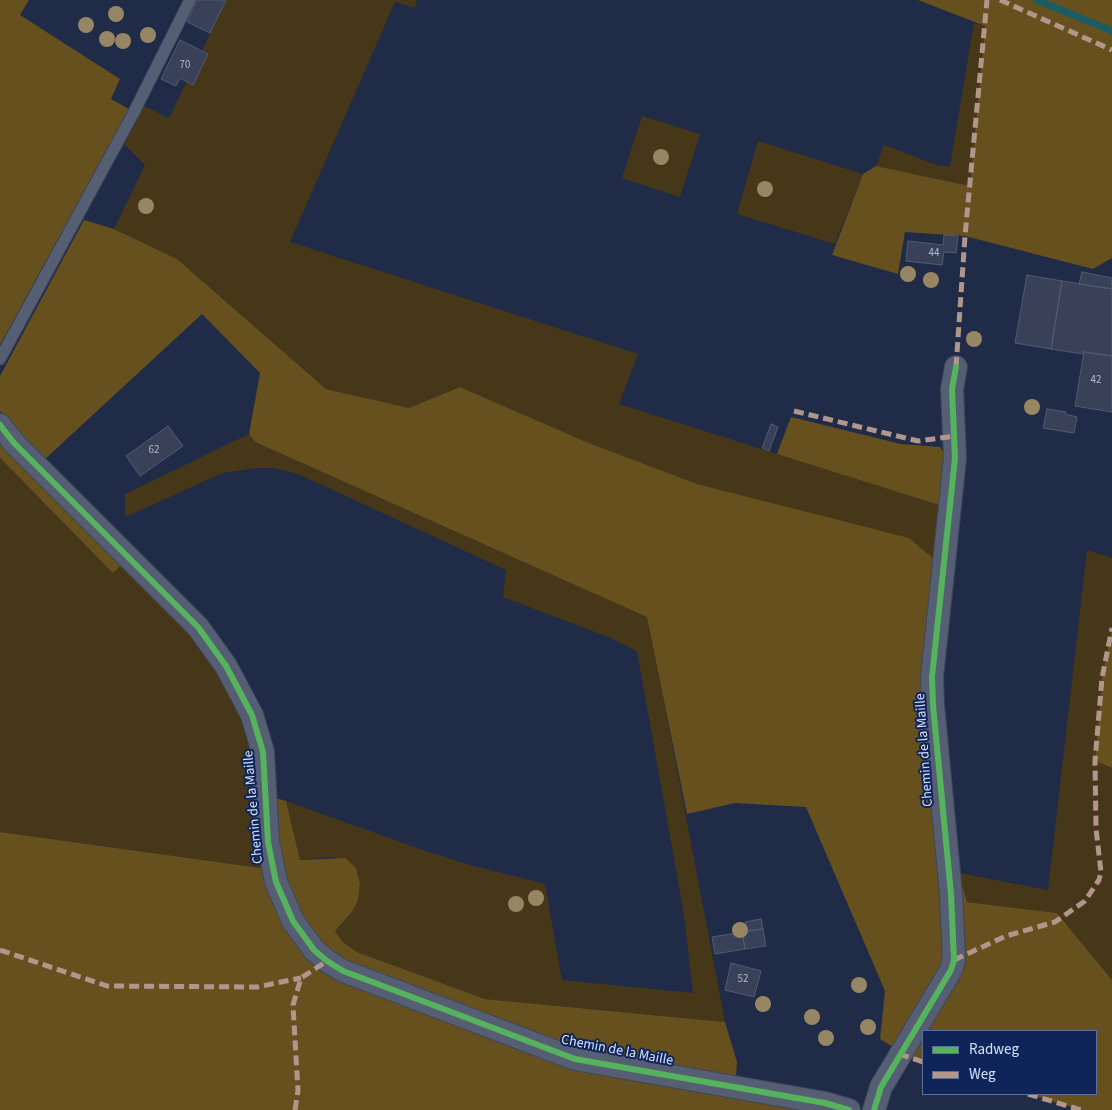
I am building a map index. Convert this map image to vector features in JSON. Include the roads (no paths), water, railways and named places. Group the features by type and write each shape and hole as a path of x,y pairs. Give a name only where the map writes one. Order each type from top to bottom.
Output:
{"street":[{"name":"Chemin de la Maille","path":"874,1110 882,1087 951,970 954,960 951,894 933,706 932,677 955,458 952,389 956,368"},
{"name":"Chemin de la Maille","path":"0,425 14,442 198,627 226,666 252,715 263,752 268,842 276,882 292,921 314,950 327,962 375,983 575,1059 825,1102 849,1110"}],"lane":[{"path":"0,359 134,112 190,0"}],"waterway":[{"path":"1037,0 1112,31"}]}
